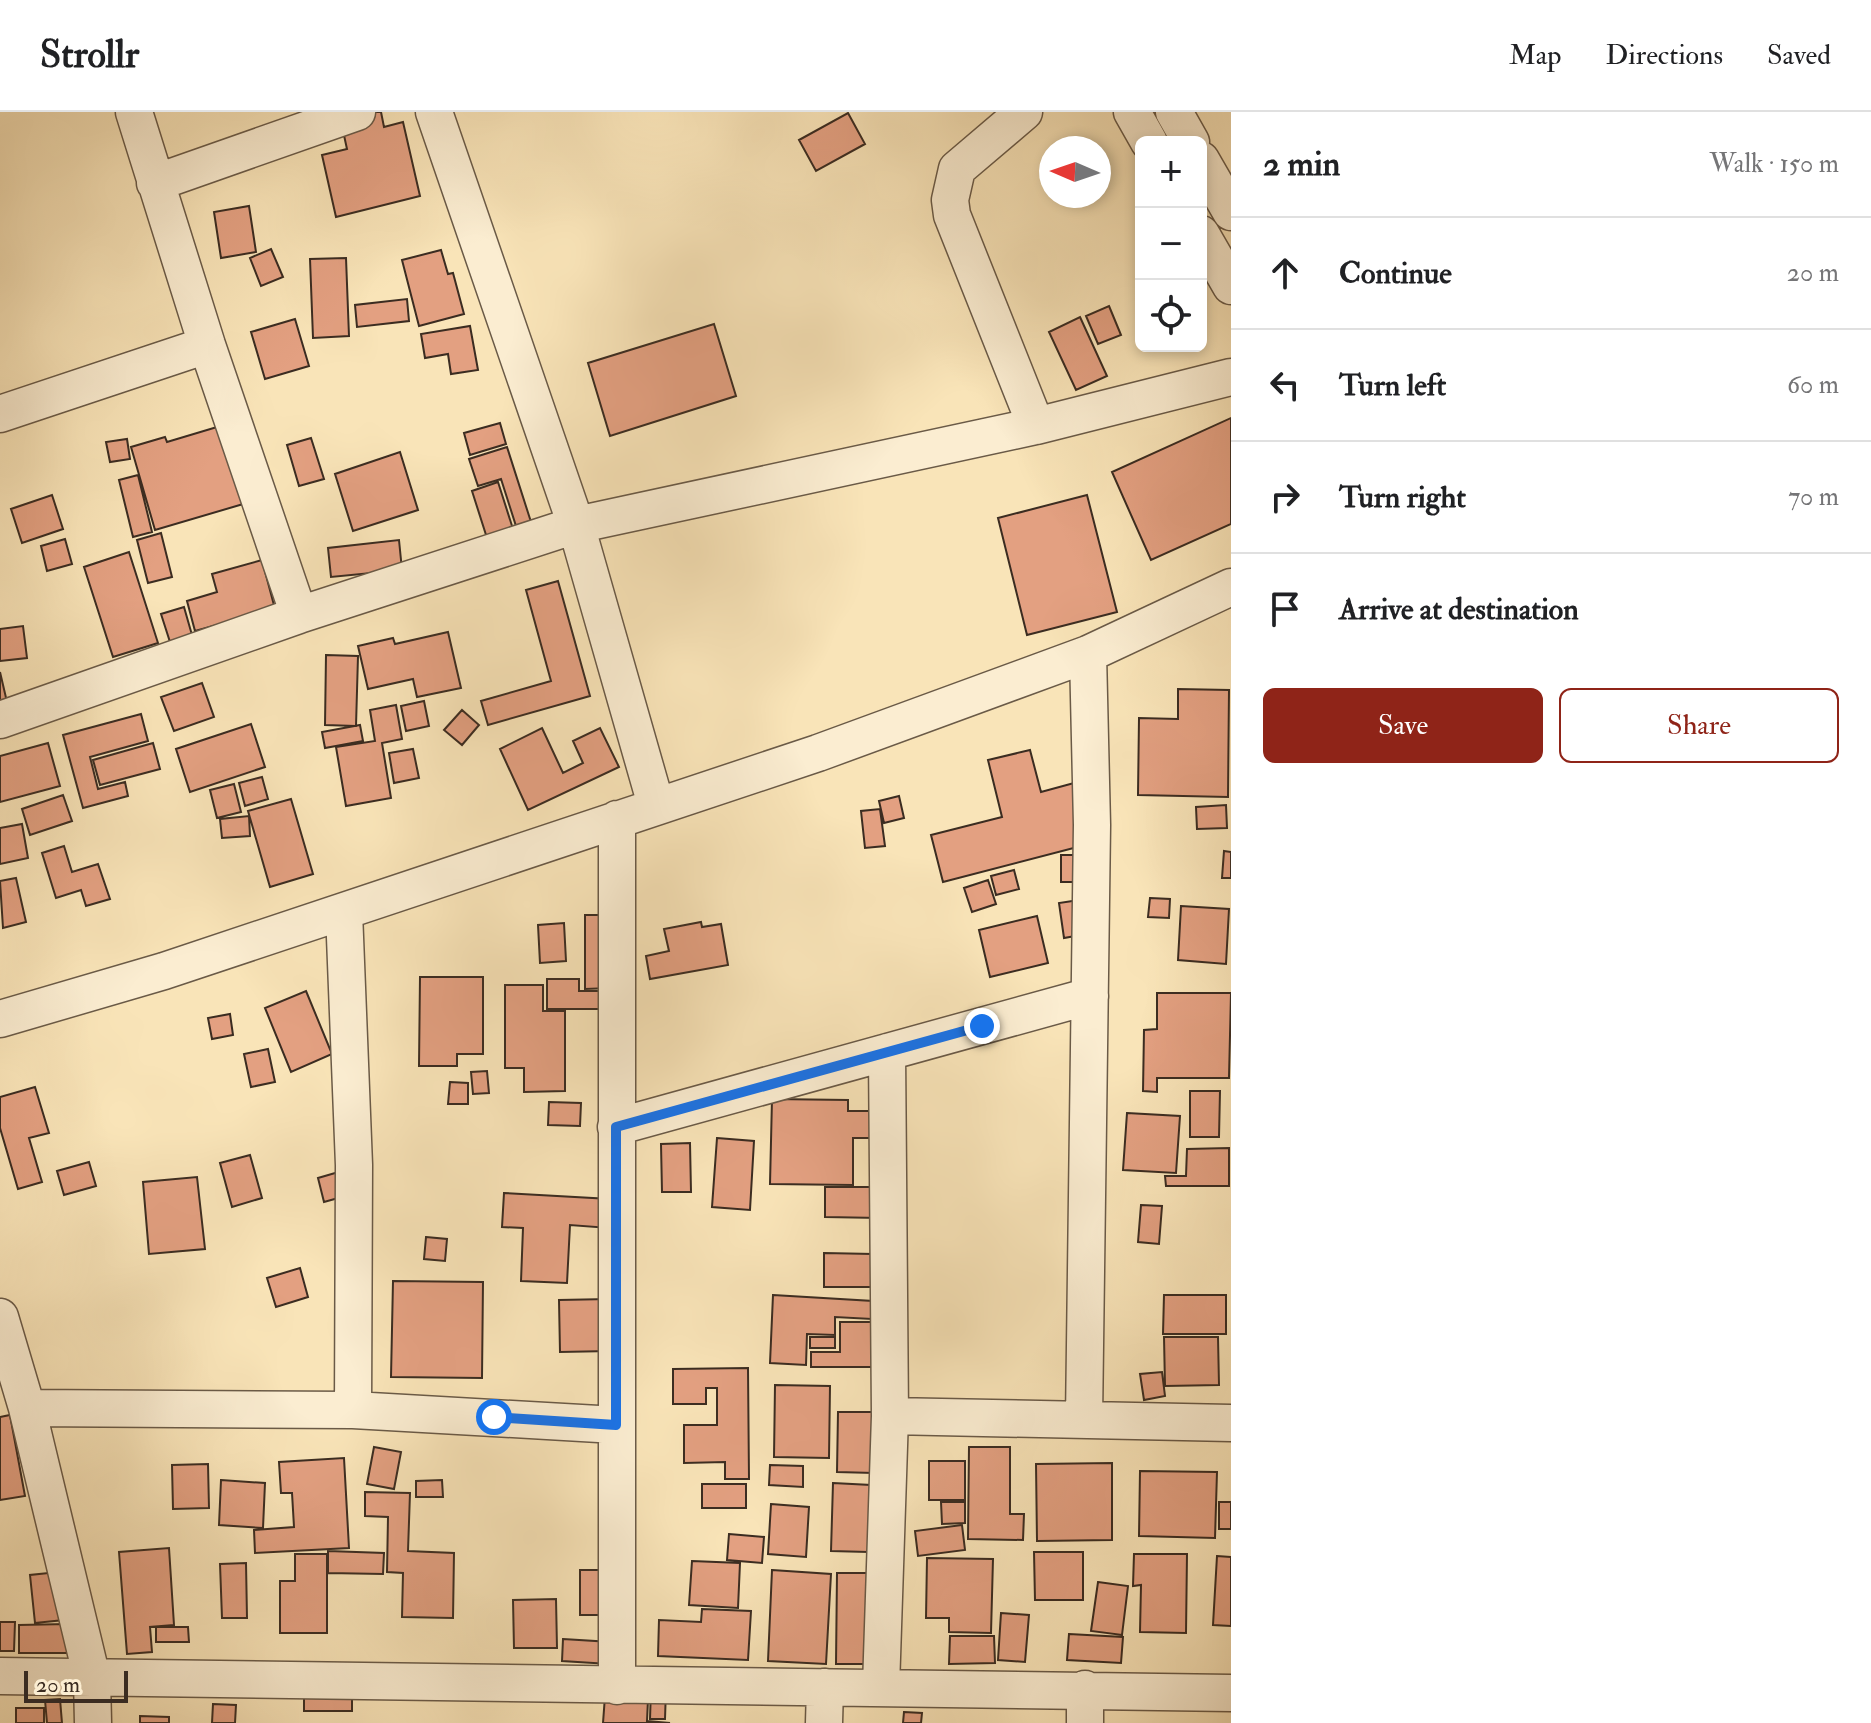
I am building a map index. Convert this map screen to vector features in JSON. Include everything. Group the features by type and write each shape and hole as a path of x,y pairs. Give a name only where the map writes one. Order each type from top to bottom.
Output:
{"street":[{"path":"134,112 207,345 299,615"},
{"path":"155,183 357,112"},
{"path":"434,112 576,525 656,805"},
{"path":"1024,112 957,169 950,200 952,215 1036,426"},
{"path":"1132,112 1146,136"},
{"path":"1174,112 1188,136"},
{"path":"1207,170 1231,212"},
{"path":"1207,244 1231,286"},
{"path":"0,414 207,345"},
{"path":"0,720 299,615 576,525 646,507 1036,426 1231,377"},
{"path":"0,1019 164,971 818,753 1088,654 1231,587"},
{"path":"1084,1420 1092,825 1088,654"},
{"path":"617,819 617,1686"},
{"path":"344,912 354,1165 353,1410"},
{"path":"616,1127 1090,996"},
{"path":"881,1687 890,1416 887,1052"},
{"path":"0,1317 27,1408 92,1678 93,1723"},
{"path":"27,1408 353,1410 616,1425"},
{"path":"890,1416 1231,1423"},
{"path":"0,1676 881,1687 1085,1706 1231,1693"},
{"path":"824,1723 825,1687"}],"building":[{"path":"359,112 381,112 384,127 403,122 420,196 336,217 322,155 347,149 340,117"},
{"path":"848,113 865,144 816,171 799,140"},
{"path":"249,206 256,252 221,258 214,212"},
{"path":"271,249 283,277 261,286 250,258"},
{"path":"441,250 448,274 453,273 464,314 419,326 402,260"},
{"path":"346,258 349,336 313,338 310,259"},
{"path":"407,299 409,321 357,327 355,305"},
{"path":"1109,306 1121,335 1098,344 1086,316"},
{"path":"1080,317 1107,376 1076,390 1049,332"},
{"path":"295,319 309,366 265,379 251,332"},
{"path":"714,324 736,396 610,436 588,363"},
{"path":"470,326 478,370 451,374 448,354 425,358 421,334"},
{"path":"1231,418 1231,524 1151,560 1112,472"},
{"path":"500,423 506,444 470,455 464,433"},
{"path":"227,424 250,502 155,530 131,447 165,437 167,442"},
{"path":"311,438 324,479 299,486 287,445"},
{"path":"127,439 130,459 110,462 106,442"},
{"path":"507,447 531,522 516,526 501,479 478,486 469,459"},
{"path":"400,452 418,510 353,531 335,474"},
{"path":"138,475 152,532 133,537 119,480"},
{"path":"498,482 513,529 487,538 472,491"},
{"path":"52,495 63,529 22,543 11,509"},
{"path":"1087,495 1117,612 1027,635 998,518"},
{"path":"161,533 172,577 148,583 137,540"},
{"path":"65,539 72,564 47,571 41,546"},
{"path":"399,540 402,570 331,577 328,548"},
{"path":"129,552 158,643 113,657 84,567"},
{"path":"262,560 275,609 195,631 187,601 217,592 212,574"},
{"path":"558,581 590,696 488,725 481,701 551,681 526,590"},
{"path":"184,607 192,635 170,642 161,614"},
{"path":"23,626 27,658 0,661 0,629"},
{"path":"448,632 461,688 417,697 413,679 368,689 358,646 393,638 395,644"},
{"path":"326,655 358,656 356,726 325,725"},
{"path":"0,672 7,702 0,704"},
{"path":"202,683 214,717 174,731 161,697"},
{"path":"1178,689 1229,690 1228,797 1138,795 1139,718 1178,719"},
{"path":"424,701 429,726 406,731 401,706"},
{"path":"396,705 402,739 382,743 391,798 346,806 336,747 375,741 370,710"},
{"path":"462,710 479,725 462,745 444,730"},
{"path":"141,714 148,741 90,757 98,789 125,782 128,796 83,808 63,735"},
{"path":"251,724 265,767 190,792 176,749"},
{"path":"360,725 363,741 325,748 322,732"},
{"path":"542,728 563,773 583,763 573,741 600,728 619,767 528,810 500,749"},
{"path":"48,743 60,786 0,802 0,756"},
{"path":"153,743 160,769 100,785 93,760"},
{"path":"413,749 419,778 394,783 389,753"},
{"path":"1030,750 1041,792 1074,783 1089,844 943,882 931,835 1002,817 988,760"},
{"path":"262,777 268,799 245,806 239,783"},
{"path":"234,784 241,812 217,818 210,790"},
{"path":"63,795 72,821 30,835 22,809"},
{"path":"899,796 904,818 884,823 879,801"},
{"path":"291,799 313,874 270,887 248,811"},
{"path":"1226,805 1227,828 1197,829 1196,807"},
{"path":"880,809 885,846 865,848 861,811"},
{"path":"249,816 250,836 222,838 220,819"},
{"path":"22,824 28,858 0,864 0,828"},
{"path":"64,846 72,872 98,864 110,899 86,906 81,890 56,898 42,853"},
{"path":"1224,851 1231,852 1231,878 1222,878"},
{"path":"1061,855 1084,855 1084,882 1061,882"},
{"path":"1014,870 1019,889 996,895 991,876"},
{"path":"16,878 26,922 3,928 0,881"},
{"path":"988,880 996,904 972,912 964,888"},
{"path":"1150,898 1170,899 1169,918 1148,917"},
{"path":"1086,899 1092,933 1064,938 1059,903"},
{"path":"1181,906 1229,909 1226,964 1178,960"},
{"path":"585,915 611,915 611,988 585,989"},
{"path":"1037,916 1048,963 990,977 979,930"},
{"path":"701,922 702,927 721,924 728,965 650,979 646,956 669,951 664,929"},
{"path":"564,923 566,961 540,963 538,925"},
{"path":"420,977 483,977 483,1054 457,1054 457,1066 419,1066"},
{"path":"547,979 579,979 579,991 622,991 622,1009 547,1009"},
{"path":"505,985 543,985 543,1011 565,1011 565,1091 524,1092 524,1068 505,1068"},
{"path":"306,991 332,1054 291,1072 265,1008"},
{"path":"1157,993 1231,993 1229,1078 1157,1078 1157,1092 1143,1091 1144,1030 1157,1029"},
{"path":"230,1014 233,1035 212,1039 208,1018"},
{"path":"268,1049 275,1082 251,1087 244,1054"},
{"path":"487,1071 489,1093 473,1094 471,1072"},
{"path":"450,1082 468,1083 468,1104 448,1104"},
{"path":"35,1087 49,1133 29,1138 42,1182 18,1189 0,1128 0,1097"},
{"path":"1190,1091 1220,1091 1219,1137 1190,1137"},
{"path":"772,1099 848,1100 848,1111 879,1111 879,1138 853,1138 853,1185 770,1184"},
{"path":"549,1102 581,1103 580,1126 548,1125"},
{"path":"1127,1113 1180,1116 1176,1173 1123,1170"},
{"path":"717,1138 754,1141 750,1210 712,1207"},
{"path":"690,1143 691,1192 662,1192 661,1144"},
{"path":"1229,1148 1229,1186 1166,1186 1165,1176 1186,1176 1187,1149"},
{"path":"250,1155 262,1198 232,1207 220,1163"},
{"path":"89,1162 96,1186 64,1195 57,1171"},
{"path":"342,1171 349,1195 324,1202 318,1178"},
{"path":"197,1177 205,1249 149,1254 143,1182"},
{"path":"825,1187 880,1187 880,1218 825,1217"},
{"path":"504,1193 610,1199 609,1228 570,1225 567,1283 521,1281 523,1228 502,1227"},
{"path":"1141,1205 1162,1206 1159,1244 1138,1242"},
{"path":"426,1237 447,1239 445,1261 424,1259"},
{"path":"824,1253 873,1254 873,1287 824,1287"},
{"path":"300,1268 308,1297 276,1307 267,1278"},
{"path":"393,1281 483,1282 482,1378 391,1377"},
{"path":"773,1295 873,1301 872,1319 835,1317 835,1335 807,1334 806,1365 770,1363"},
{"path":"1164,1295 1226,1295 1226,1334 1163,1334"},
{"path":"609,1299 610,1351 560,1352 559,1300"},
{"path":"840,1322 873,1322 873,1367 811,1367 811,1352 840,1352"},
{"path":"810,1337 835,1337 835,1348 810,1348"},
{"path":"1164,1337 1218,1337 1219,1385 1165,1386"},
{"path":"748,1368 749,1479 725,1479 725,1462 684,1463 684,1425 717,1425 717,1388 706,1388 706,1404 673,1404 673,1369"},
{"path":"1162,1372 1165,1396 1144,1400 1140,1374"},
{"path":"775,1385 830,1386 829,1458 774,1457"},
{"path":"838,1412 875,1412 874,1473 837,1472"},
{"path":"10,1415 25,1496 0,1500 0,1417"},
{"path":"374,1447 401,1452 394,1489 367,1484"},
{"path":"969,1447 1010,1447 1010,1514 1024,1514 1023,1540 968,1539"},
{"path":"344,1458 349,1548 255,1553 254,1530 294,1527 292,1493 281,1493 279,1462"},
{"path":"929,1461 965,1461 965,1500 929,1500"},
{"path":"1112,1463 1112,1540 1037,1541 1036,1464"},
{"path":"208,1464 209,1508 173,1509 172,1465"},
{"path":"770,1465 803,1466 803,1487 769,1485"},
{"path":"1140,1471 1217,1472 1215,1538 1139,1536"},
{"path":"221,1480 265,1483 263,1528 219,1525"},
{"path":"442,1480 443,1497 416,1497 416,1481"},
{"path":"833,1483 871,1485 868,1552 831,1551"},
{"path":"702,1484 746,1484 746,1508 702,1508"},
{"path":"365,1492 410,1493 408,1551 454,1553 453,1618 402,1617 403,1573 387,1572 388,1517 365,1516"},
{"path":"941,1502 965,1502 965,1523 942,1524"},
{"path":"1219,1502 1231,1502 1231,1529 1219,1529"},
{"path":"771,1504 809,1507 806,1557 768,1554"},
{"path":"962,1525 965,1550 918,1556 915,1531"},
{"path":"729,1534 764,1537 762,1563 727,1560"},
{"path":"169,1548 174,1625 150,1627 152,1652 127,1654 119,1552"},
{"path":"328,1551 384,1553 383,1574 328,1573"},
{"path":"1034,1552 1083,1552 1083,1600 1035,1600"},
{"path":"295,1554 327,1554 327,1633 280,1633 280,1581 295,1581"},
{"path":"1134,1554 1187,1554 1186,1633 1140,1632 1141,1585 1133,1586"},
{"path":"1217,1556 1231,1557 1231,1626 1213,1625"},
{"path":"927,1558 993,1559 991,1633 949,1632 949,1618 926,1618"},
{"path":"692,1561 740,1563 738,1608 689,1605"},
{"path":"246,1563 247,1618 222,1618 220,1564"},
{"path":"580,1570 608,1570 608,1615 580,1615"},
{"path":"772,1570 831,1574 826,1664 768,1661"},
{"path":"58,1572 64,1620 35,1623 30,1575"},
{"path":"837,1573 870,1573 869,1664 836,1664"},
{"path":"1098,1582 1128,1586 1122,1635 1091,1631"},
{"path":"556,1599 557,1648 514,1648 513,1600"},
{"path":"702,1609 751,1611 748,1660 658,1656 659,1620 701,1622"},
{"path":"1001,1613 1029,1615 1025,1662 998,1660"},
{"path":"0,1622 15,1622 14,1651 0,1651"},
{"path":"67,1624 68,1653 19,1653 19,1625"},
{"path":"156,1627 188,1627 189,1642 156,1642"},
{"path":"1069,1634 1123,1637 1121,1663 1067,1660"},
{"path":"950,1636 994,1636 995,1663 949,1664"},
{"path":"563,1639 611,1642 609,1664 562,1661"},
{"path":"651,1689 666,1689 665,1719 650,1719"},
{"path":"304,1691 352,1692 352,1711 304,1711"},
{"path":"605,1696 648,1699 647,1721 670,1723 603,1723"},
{"path":"60,1699 62,1723 47,1723 45,1700"},
{"path":"213,1704 236,1705 235,1723 212,1723"},
{"path":"16,1708 44,1708 44,1723 16,1723"},
{"path":"904,1712 922,1713 921,1723 903,1723"},
{"path":"140,1716 169,1717 169,1723 140,1723"}],"route":[{"path":"494,1417 616,1425 616,1127 982,1026"}]}
